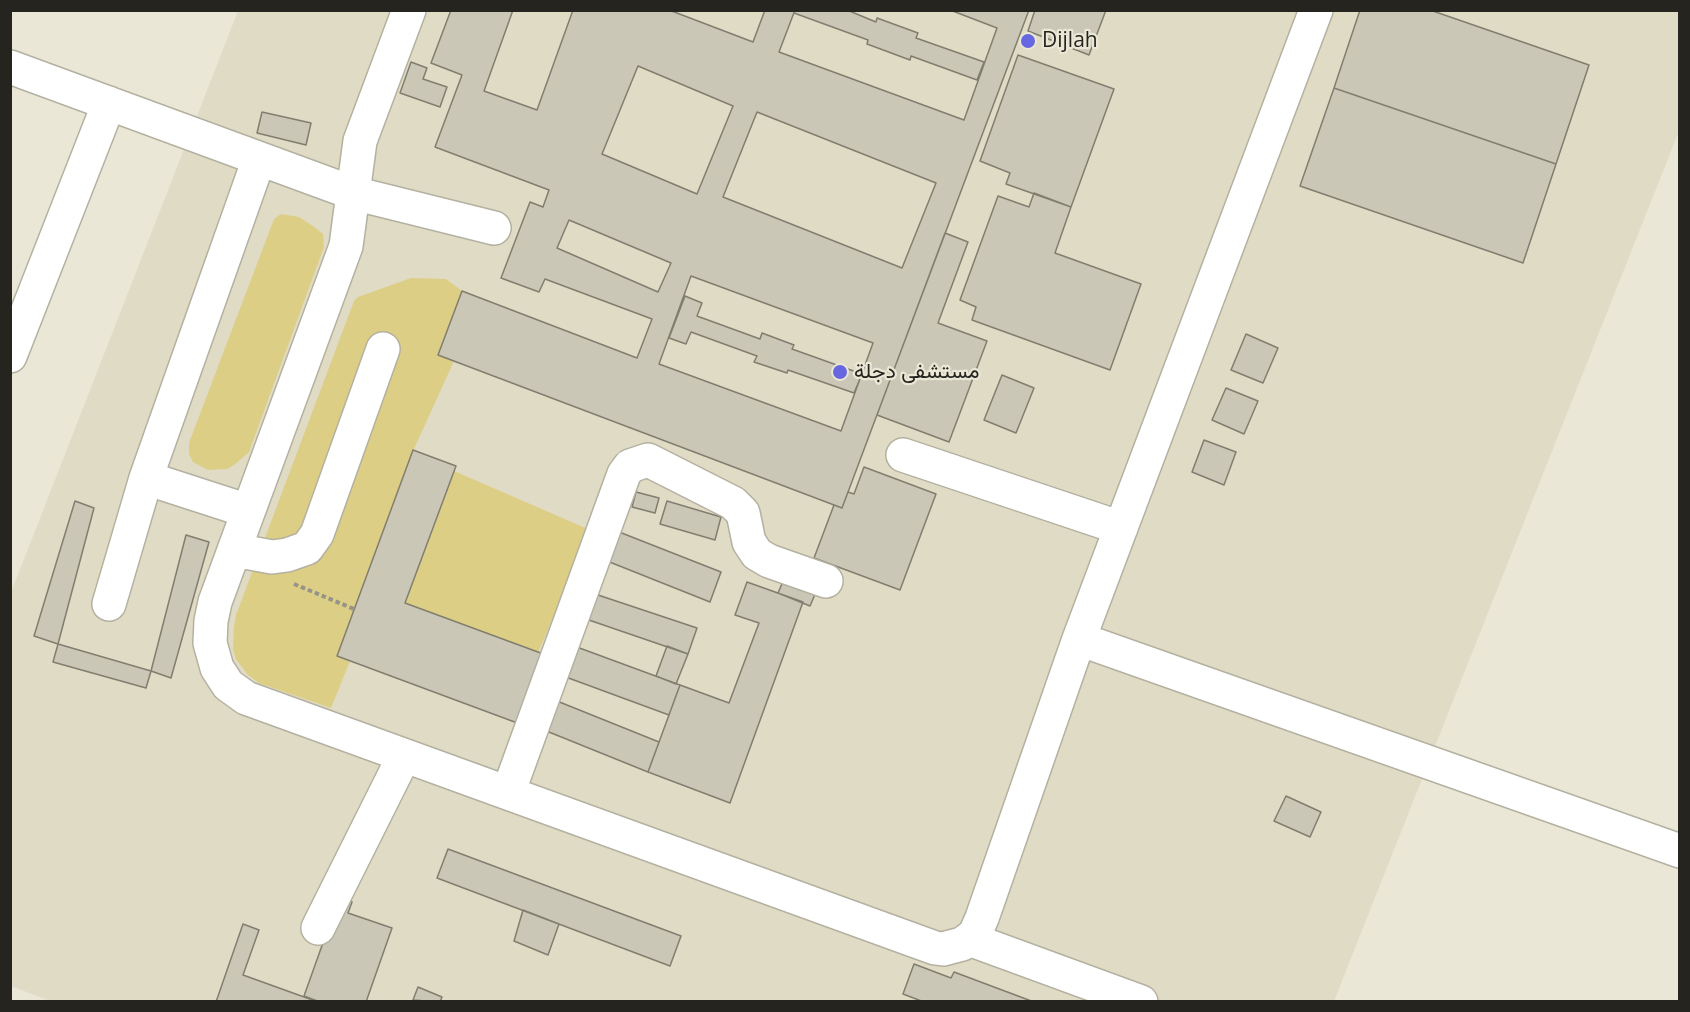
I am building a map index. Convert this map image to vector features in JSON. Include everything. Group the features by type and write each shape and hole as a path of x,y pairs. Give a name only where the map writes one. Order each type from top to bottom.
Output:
{"street":[{"path":"409,10 360,141 346,246 215,602 211,621 211,650 217,668 228,685 246,698 934,948 952,948 969,939 975,934 982,918 1079,639 1316,10"},
{"path":"10,67 353,193 494,228"},
{"path":"10,356 109,103"},
{"path":"109,604 146,478 259,159"},
{"path":"234,550 272,557 307,548 317,534 383,349"},
{"path":"903,455 1121,528"},
{"path":"508,793 624,474 630,466 648,460 733,503 743,513 748,539 755,552 769,561 826,581"},
{"path":"146,478 248,511"},
{"path":"1079,639 1680,851"},
{"path":"318,928 404,756"},
{"path":"969,939 1141,1002"}],"shaded area":[{"name":"مستشفى دجلة","path":"238,11 1679,11 1679,131 1334,1001 50,1001 11,986 10,595"},
{"path":"281,214 299,217 313,226 323,234 324,247 249,452 227,469 208,470 193,462 189,454 189,443 274,219"},
{"path":"411,278 446,279 462,291 438,355 454,361 413,451 337,656 350,661 331,708 259,683 248,675 236,659 233,649 236,615 354,301 358,297"},
{"path":"454,471 590,530 538,653 405,603"}],"building":[{"path":"451,10 513,10 484,91 537,110 573,10 669,10 753,42 765,10 795,10 779,52 964,120 997,28 950,10 1029,10 842,508 438,355 462,291 637,358 652,319 545,279 539,292 501,278 530,202 543,207 549,190 435,147 462,75 431,63","holes":["638,66 733,106 697,194 602,154","757,112 936,183 902,268 723,197","569,220 671,263 658,292 557,248","691,276 873,343 841,431 659,364"]},
{"path":"795,10 847,10 876,22 877,18 918,33 916,38 984,62 977,80 911,56 910,60 867,44 868,40 794,13"},
{"path":"1035,10 1106,10 1089,55 1028,31"},
{"path":"1360,10 1430,10 1589,65 1556,164 1334,88"},
{"path":"1018,55 1114,89 1071,207 1006,184 1010,173 980,161"},
{"path":"411,62 427,68 423,79 447,87 440,107 400,93"},
{"path":"1334,88 1556,164 1523,263 1300,186"},
{"path":"262,112 311,123 306,145 257,133"},
{"path":"1034,193 1071,207 1055,253 1141,284 1110,370 972,320 976,307 960,300 998,196 1029,207"},
{"path":"945,233 968,242 938,323 987,341 949,442 877,415"},
{"path":"685,296 702,303 697,316 760,339 762,333 794,345 792,349 862,374 854,393 788,370 787,373 754,362 757,356 691,332 686,344 669,338"},
{"path":"1246,334 1278,348 1263,383 1231,370"},
{"path":"1002,375 1034,388 1016,433 984,420"},
{"path":"1226,388 1258,401 1244,434 1212,420"},
{"path":"1204,440 1236,452 1224,485 1192,472"},
{"path":"413,450 456,466 405,603 546,655 520,724 337,656"},
{"path":"864,467 936,494 900,590 814,558 834,505 842,508 848,492 854,494"},
{"path":"636,492 659,498 655,513 632,507"},
{"path":"75,501 94,508 58,644 34,636"},
{"path":"667,501 721,517 715,540 660,524"},
{"path":"614,530 721,572 710,602 602,559"},
{"path":"186,535 209,542 171,678 151,671"},
{"path":"784,579 816,592 810,606 778,593"},
{"path":"747,582 803,602 730,803 648,772 680,685 729,703 759,623 735,615"},
{"path":"592,593 697,628 688,654 583,618"},
{"path":"58,644 151,671 146,688 53,662"},
{"path":"574,646 680,685 669,715 563,676"},
{"path":"667,646 688,654 676,684 656,676"},
{"path":"552,699 659,742 648,772 539,728"},
{"path":"1286,796 1321,812 1310,837 1274,821"},
{"path":"448,849 681,936 670,966 437,878"},
{"path":"339,898 352,902 348,913 392,928 366,1002 320,1002 304,996"},
{"path":"523,910 559,924 548,955 514,941"},
{"path":"243,924 259,930 243,975 318,1002 216,1002"},
{"path":"914,964 951,978 954,972 1034,1002 924,1002 903,994"},
{"path":"418,987 442,997 440,1002 413,1000"}],"place":[{"name":"Dijlah","path":"1028,41"},
{"name":"مستشفى دجلة","path":"840,372"}]}
